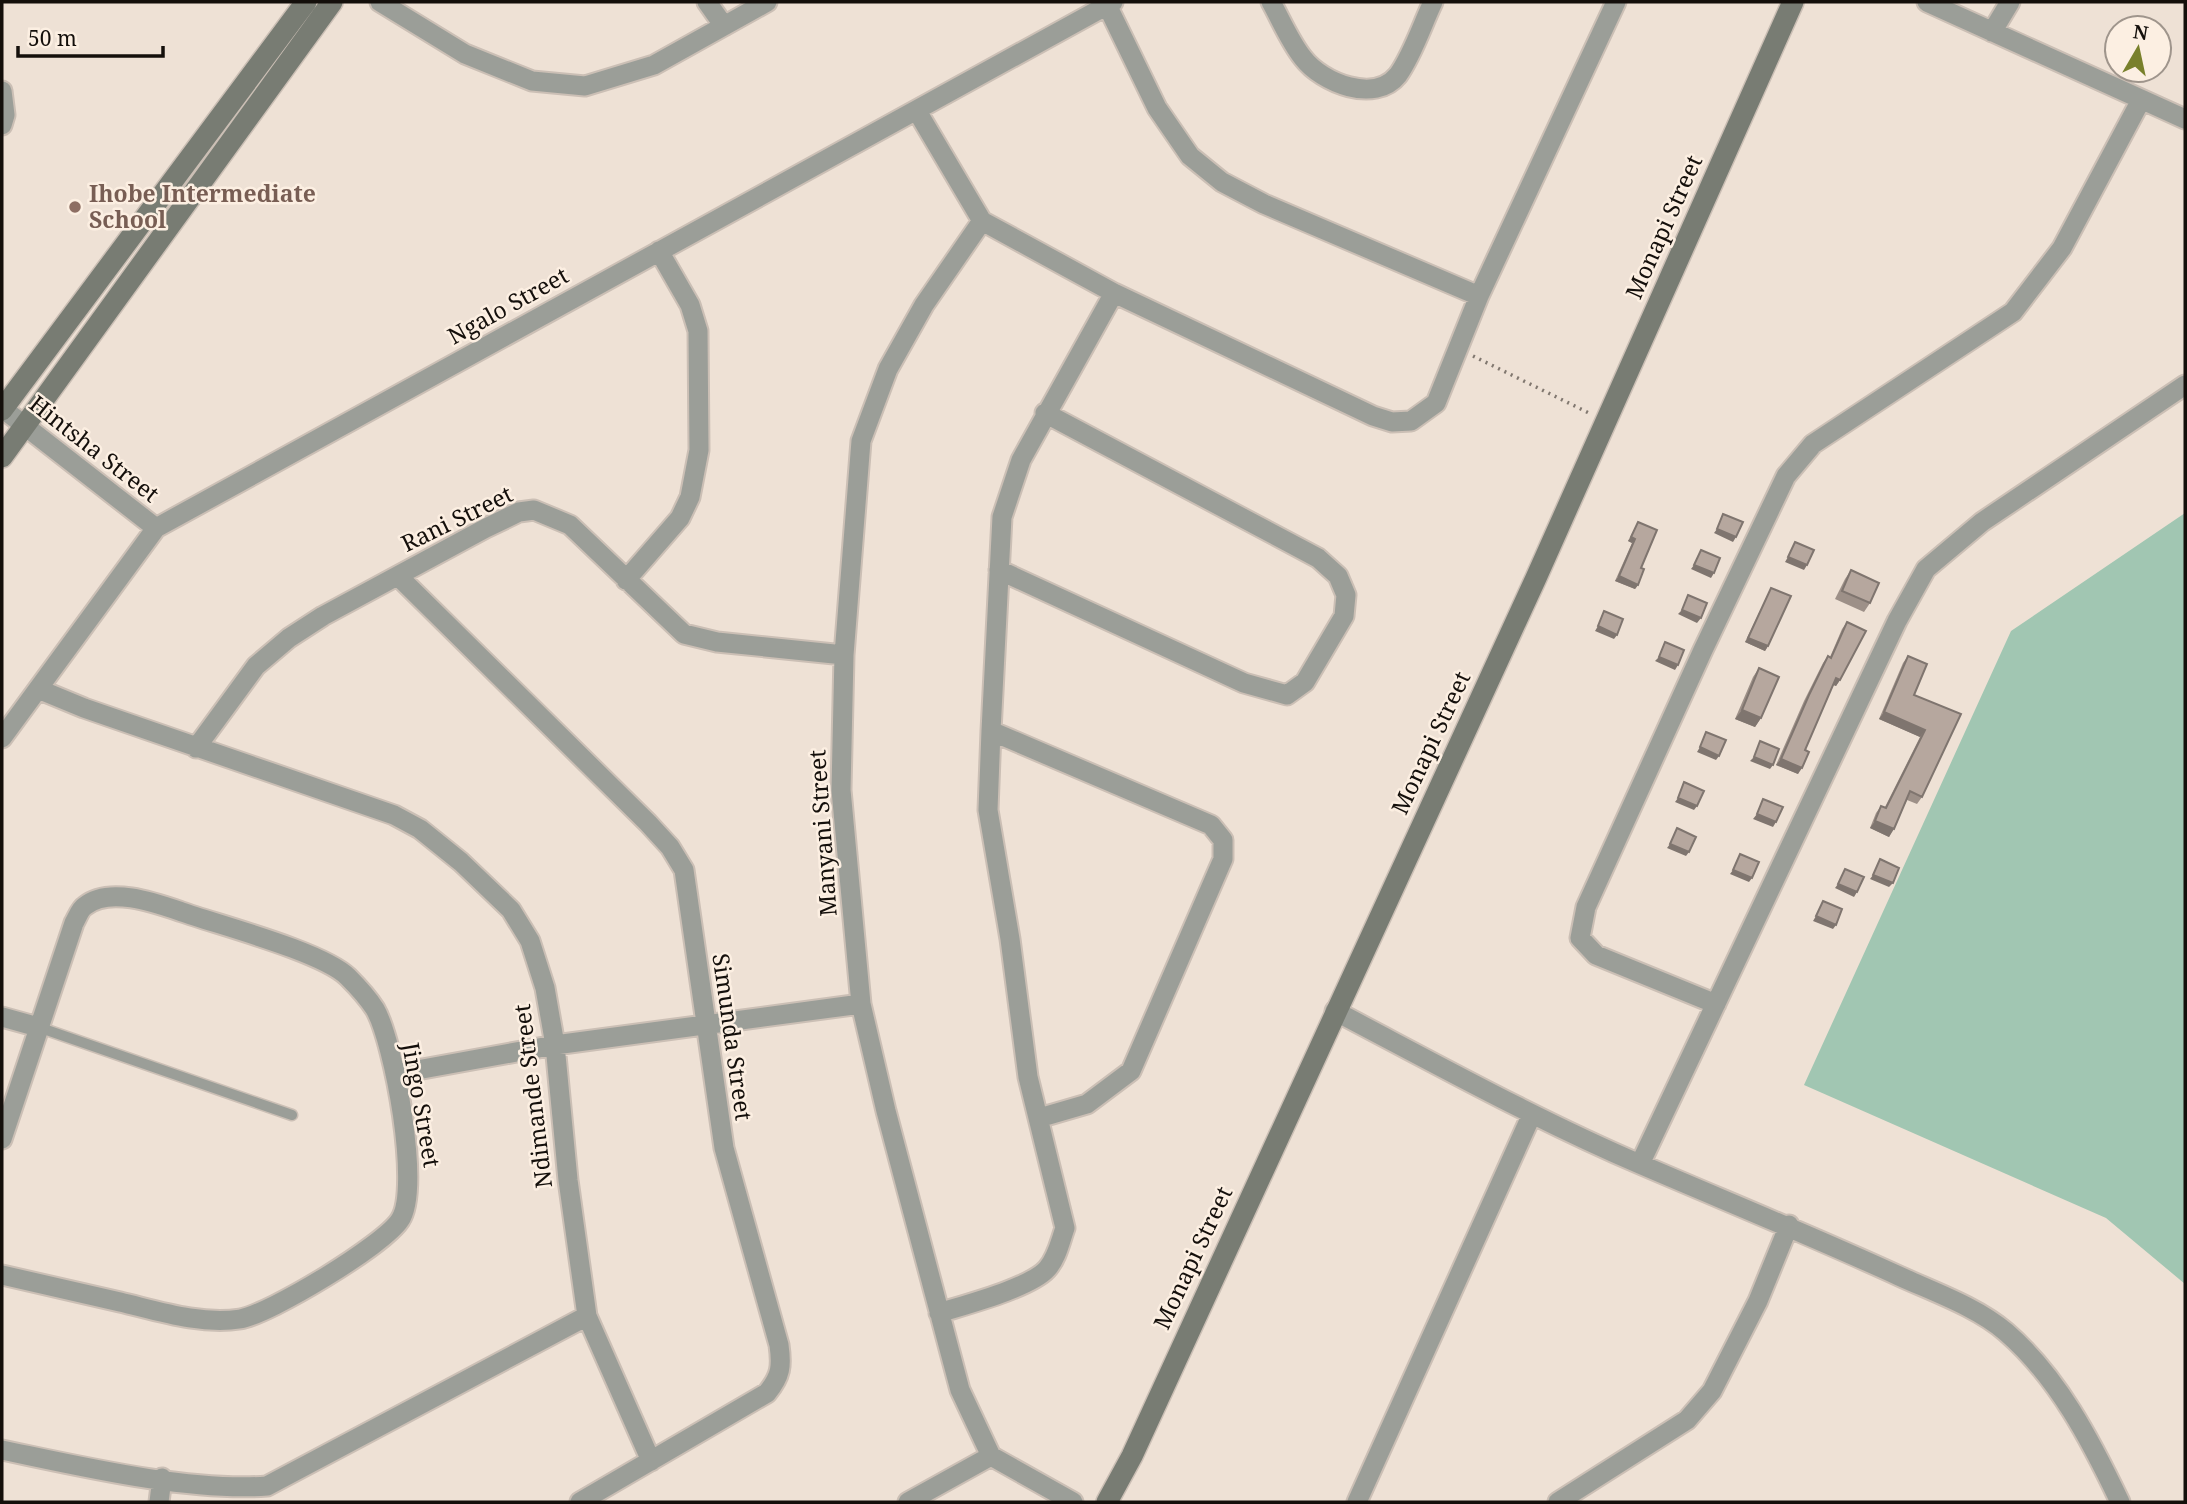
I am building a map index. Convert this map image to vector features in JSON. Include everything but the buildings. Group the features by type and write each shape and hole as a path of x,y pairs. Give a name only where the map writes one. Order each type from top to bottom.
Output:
{"street":[{"path":"2,409 306,2"},
{"path":"2,457 332,2"},
{"path":"380,2 465,54 532,81 585,86 654,65 767,2"},
{"path":"707,2 724,26"},
{"path":"1271,2 1304,60 1325,76 1358,90 1382,88 1397,76 1433,2"},
{"path":"917,111 982,220 1114,293 1392,422 1411,421 1436,403 1460,349 1479,296 1616,2"},
{"name":"Monapi Street","path":"1107,1502 1132,1456 1606,421 1793,2"},
{"path":"1927,2 2185,119"},
{"path":"1992,32 2010,2"},
{"path":"1110,3 1157,108 1190,156 1222,183 1264,204 1479,296"},
{"name":"Ngalo Street","path":"2,738 156,528 1110,3"},
{"path":"2,91 5,115 2,125"},
{"path":"1716,1004 1596,955 1580,938 1587,906 1708,638 1786,476 1813,444 2013,312 2062,248 2141,100"},
{"name":"Manyani Street","path":"982,220 924,305 888,369 860,441 844,655 841,790 861,1004 960,1390 991,1456"},
{"path":"626,580 680,518 690,498 699,450 698,331 690,305 659,251"},
{"path":"939,1313 1014,1288 1046,1270 1057,1252 1065,1228 1028,1077 1010,939 988,810 999,570 1002,517 1021,460 1114,293"},
{"path":"1640,1164 1896,621 1926,569 1982,522 2185,385"},
{"name":"Hintsha Street","path":"2,409 156,528"},
{"path":"999,570 1244,683 1287,695 1305,682 1344,616 1346,595 1338,576 1318,558 1045,413"},
{"name":"Rani Street","path":"196,748 256,666 289,638 519,512 534,510 570,525 684,634 717,642 844,655"},
{"name":"Simunda Street","path":"398,576 670,847 684,870 724,1148 779,1345 782,1367 778,1380 767,1393 580,1502"},
{"name":"Ndimande Street","path":"38,689 196,748 394,815 439,843 511,910 530,941 545,988 555,1045 568,1180 587,1315 651,1461"},
{"path":"991,731 1210,825 1223,840 1223,859 1131,1071 1087,1104 1039,1118"},
{"name":"Jingo Street","path":"2,1139 74,923 84,906 102,898 120,897 162,905 333,964 375,1010 395,1074 409,1178 408,1203 400,1220 315,1284 252,1316 217,1320 171,1314 2,1275"},
{"path":"395,1074 555,1045 861,1004"},
{"path":"1335,1011 1532,1114 1640,1164 1789,1225 1954,1301 2004,1330 2038,1362 2057,1387 2120,1502"},
{"path":"2,1017 38,1027"},
{"path":"1357,1502 1532,1114"},
{"path":"1558,1502 1687,1420 1712,1391 1758,1301 1789,1225"},
{"path":"2,1450 162,1478 242,1488 267,1486 587,1315"},
{"path":"908,1502 991,1456 1073,1502"},
{"path":"159,1502 162,1478"}],"lane":[{"path":"38,1027 292,1115"}],"path":[{"path":"1460,349 1606,421"}],"green space":[{"path":"2185,513 2185,1284 2106,1218 1804,1085 2011,631"}],"place":[{"name":"Ihobe Intermediate School","path":"75,207"}]}
